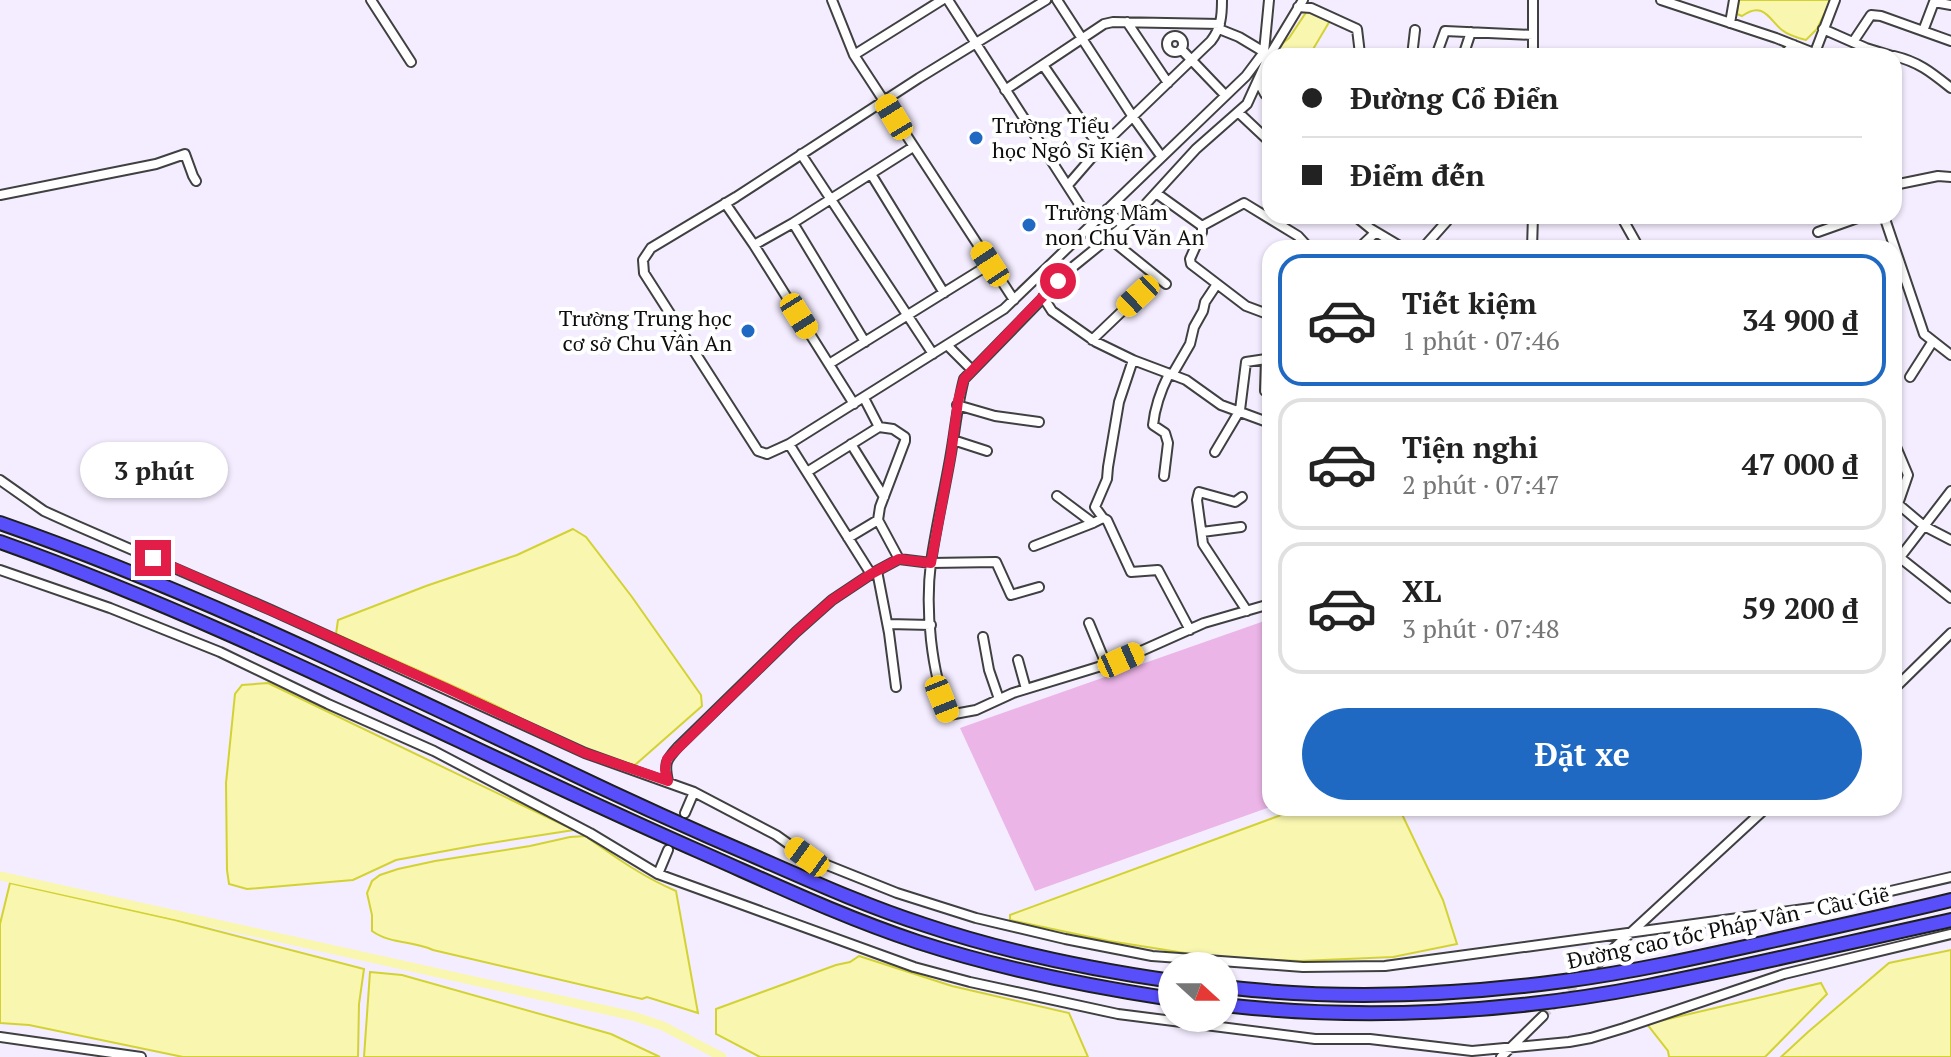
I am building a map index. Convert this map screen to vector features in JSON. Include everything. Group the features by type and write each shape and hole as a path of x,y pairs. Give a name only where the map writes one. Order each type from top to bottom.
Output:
{"highway":[{"path":"0,523 174,591 390,688 669,820 866,905 1002,948 1158,979"},
{"path":"0,542 183,614 659,834 858,921 993,964 1085,985 1158,997"},
{"name":"Đường cao tốc Pháp Vân - Cầu Giẽ","path":"1238,988 1350,995 1418,994 1565,981 1652,967 1951,900"},
{"name":"Đường cao tốc Pháp Vân - Cầu Giẽ","path":"1238,1006 1317,1011 1427,1012 1530,1004 1646,986 1951,920"}],"street":[{"path":"371,0 411,62"},
{"path":"832,0 854,55 1014,300"},
{"path":"854,55 945,0 1092,224"},
{"path":"1046,0 651,248 643,260 644,273 758,451 774,453 1004,309 1262,59"},
{"path":"1057,0 1161,156"},
{"path":"1068,185 1100,148 1211,41 1220,26 1222,0"},
{"path":"1266,48 1269,0"},
{"path":"1533,0 1533,48"},
{"path":"1661,0 1800,48"},
{"path":"1730,23 1734,0"},
{"path":"1816,48 1835,0"},
{"path":"1923,31 1934,2 1951,5"},
{"path":"1271,48 1301,4 1357,29 1359,48"},
{"path":"1853,42 1871,15 1951,41"},
{"path":"1127,22 1168,83"},
{"path":"1005,90 1104,24 1175,22 1220,26 1262,52"},
{"path":"1174,36 1175,22"},
{"path":"1823,29 1866,48"},
{"path":"1413,48 1415,30"},
{"path":"1439,48 1445,31 1533,35"},
{"path":"1466,48 1471,32"},
{"path":"1168,47 1168,40 1174,36"},
{"path":"1168,47 1175,52 1181,49 1181,39 1174,36"},
{"path":"1791,48 1794,45"},
{"path":"1151,57 1168,47"},
{"path":"1181,49 1225,95"},
{"path":"1902,58 1923,66 1951,88"},
{"path":"1043,65 1100,148"},
{"path":"1262,68 1247,104 1196,149 1132,219 1074,266 964,379 931,563 931,625 942,699 949,715 976,710 1026,689 1121,660 1190,630 1262,606"},
{"path":"1258,81 1262,88"},
{"path":"1238,112 1262,134"},
{"path":"754,245 913,147"},
{"path":"0,195 156,164 185,154 196,181"},
{"path":"801,154 933,354"},
{"path":"871,174 944,293"},
{"path":"1902,183 1938,176 1951,177"},
{"path":"1156,193 1202,226"},
{"path":"725,203 854,404"},
{"path":"1202,226 1244,203 1262,214"},
{"path":"1107,209 1123,226"},
{"path":"793,223 865,342"},
{"path":"1278,224 1302,240"},
{"path":"1366,224 1390,240"},
{"path":"1430,240 1444,224"},
{"path":"1818,232 1840,224"},
{"path":"1202,226 1191,264 1246,306 1262,312"},
{"path":"1368,240 1376,232"},
{"path":"1109,238 1166,284"},
{"path":"829,364 990,264"},
{"path":"1902,269 1924,334 1951,355"},
{"path":"1164,476 1168,443 1163,431 1153,425 1161,390 1190,344 1205,302 1217,284"},
{"path":"1092,340 1138,296"},
{"path":"1043,297 1052,311 1092,340 1186,380 1221,405 1262,420"},
{"path":"1910,377 1933,341"},
{"path":"947,345 972,370"},
{"path":"1133,360 1119,402 1107,479 1095,507 1107,520 1131,572 1158,570 1190,630"},
{"path":"1215,452 1240,410 1246,362 1262,360"},
{"path":"864,398 879,427"},
{"path":"957,405 995,416 1039,422"},
{"path":"807,472 879,427 893,429 905,437 878,520 899,559"},
{"path":"953,440 987,451"},
{"path":"789,444 848,538 874,573 888,624 896,687"},
{"path":"851,444 884,497"},
{"path":"1902,461 1908,475 1902,492"},
{"path":"0,480 44,511 75,525 231,592 585,753 694,792 776,835 807,857 897,893 976,918 1065,939 1152,956 1303,967 1385,966 1826,906 1951,877"},
{"path":"1902,552 1951,491"},
{"path":"1242,497 1235,502 1199,492 1197,500 1203,544 1247,611"},
{"path":"1057,496 1093,523"},
{"path":"1902,507 1924,526 1951,540"},
{"path":"1034,546 1103,518"},
{"path":"848,538 878,520"},
{"path":"1202,532 1241,527"},
{"path":"668,781 665,769 667,759 796,632 832,600 899,559 931,563 996,562 1011,595 1039,587"},
{"path":"1902,563 1951,598"},
{"path":"0,570 110,608 220,652 434,751 536,803 658,874 914,967 1118,1014 1315,1039 1370,1039 1472,1051 1569,1042 1591,1038 1784,974 1951,934"},
{"path":"1089,623 1106,664"},
{"path":"888,624 931,625"},
{"path":"1902,681 1951,633"},
{"path":"983,637 989,670 999,699"},
{"path":"1018,660 1026,689"},
{"path":"685,813 694,792"},
{"path":"1599,962 1757,816"},
{"path":"658,874 668,850"},
{"path":"1501,1057 1543,1016"},
{"path":"0,1037 141,1057"}],"shaded area":[{"path":"1739,0 1831,0 1817,29 1806,40 1784,32 1761,11 1742,16 1737,14"},
{"path":"1307,11 1331,19 1314,48 1280,48 1289,38"},
{"path":"573,529 586,537 701,695 702,706 635,765 578,746 336,634 338,620 517,555"},
{"path":"1262,622 1262,810 1035,891 960,728"},
{"path":"268,683 574,830 396,860 353,880 247,889 229,884 226,783 235,694 242,685"},
{"path":"1278,816 1403,816 1443,900 1457,944 1393,957 1300,961 1238,958 1238,952 1178,952 1010,920 1010,915"},
{"path":"585,836 641,873 676,891 698,1013 647,997 642,999 433,950 372,931 367,893 372,881 380,875 435,861"},
{"path":"10,883 175,920 364,969 359,1004 358,1057 183,1057 29,1025 0,1023 0,924"},
{"path":"1951,950 1951,1057 1781,1057 1889,963"},
{"path":"859,956 952,986 1069,1013 1088,1057 760,1057 716,1034 716,1009 850,962"},
{"path":"370,972 402,975 611,1034 660,1057 364,1057"},
{"path":"1821,983 1827,994 1765,1057 1669,1057 1668,1051 1647,1024"}],"waterway":[{"path":"0,876 633,1016 663,1026 722,1057"}],"tunnel":[{"path":"1543,1016 1599,962"}],"place":[{"name":"Trường Tiểu học Ngô Sĩ Kiện","path":"976,138"},
{"name":"Trường Mầm non Chu Văn An","path":"1029,225"},
{"name":"Trường Trung học cơ sở Chu Vân An","path":"748,331"}],"route":[{"path":"153,558 585,753 668,781 665,769 667,759 832,600 899,559 931,563 964,379 1058,281"}]}
